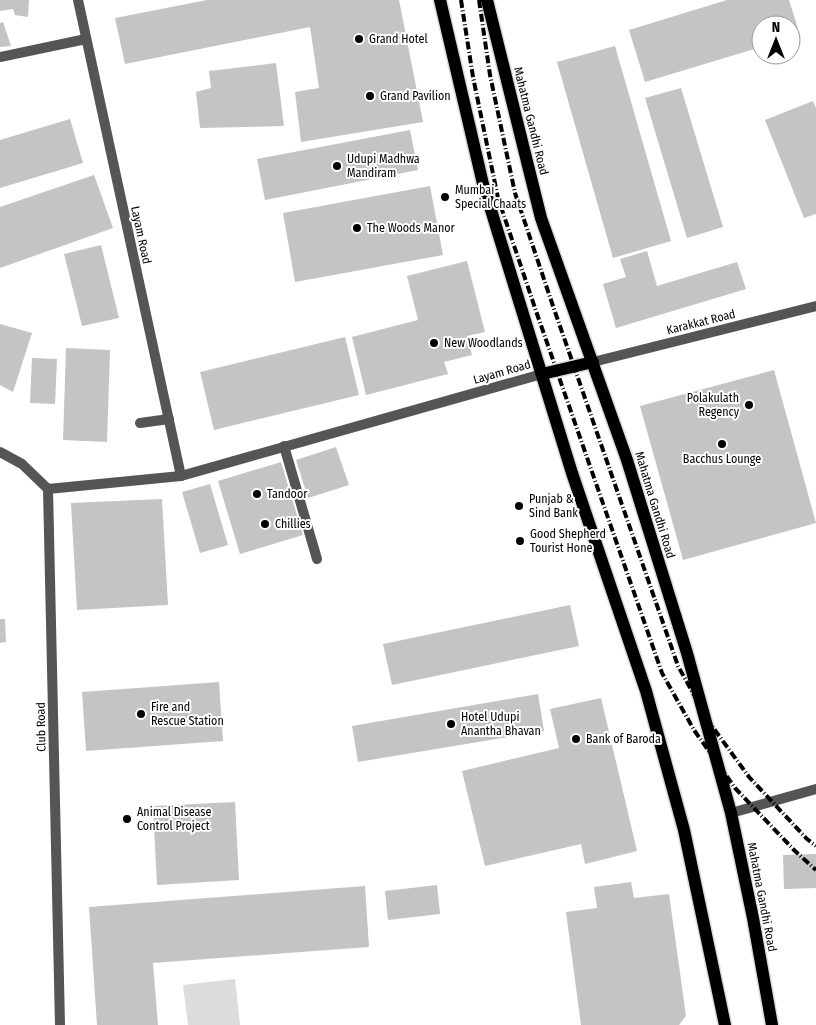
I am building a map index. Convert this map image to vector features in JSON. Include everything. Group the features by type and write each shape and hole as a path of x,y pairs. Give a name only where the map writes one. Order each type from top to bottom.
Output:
{"main road":[{"path":"440,0 483,184 572,473 646,691 684,830 724,1025"},
{"name":"Mahatma Gandhi Road","path":"487,0 541,218 627,460 687,654 731,813 753,918 772,1025"},
{"path":"542,374 592,362"}],"street":[{"name":"Layam Road","path":"78,0 181,476"},
{"path":"0,57 86,39"},
{"name":"Karakkat Road","path":"592,362 816,306"},
{"name":"Layam Road","path":"48,489 181,476 542,374"},
{"path":"140,423 169,419"},
{"path":"284,446 317,559"},
{"path":"0,452 22,464 48,489"},
{"name":"Club Road","path":"48,489 60,1025"},
{"path":"731,813 816,789"}],"shaded area":[{"path":"235,979 240,1025 188,1025 183,985"}],"building":[{"path":"0,0 29,0 28,17 15,15 13,9 0,11"},
{"path":"207,0 399,0 423,122 301,142 295,92 319,88 310,27 125,64 115,18"},
{"path":"727,0 789,0 794,15 751,15 751,50 645,82 629,30"},
{"path":"3,22 11,46 0,47 0,23"},
{"path":"615,46 671,241 613,258 557,62"},
{"path":"276,63 284,126 200,128 196,92 211,88 209,71"},
{"path":"681,88 723,227 687,238 645,98"},
{"path":"813,101 816,108 816,214 804,218 765,120"},
{"path":"70,119 83,163 0,188 0,140"},
{"path":"410,130 418,170 265,200 257,159"},
{"path":"94,175 113,228 0,268 0,207"},
{"path":"430,186 443,255 295,282 283,213"},
{"path":"101,245 119,318 82,326 64,254"},
{"path":"647,251 657,286 737,262 746,289 616,328 603,284 626,277 620,259"},
{"path":"467,261 485,332 467,336 472,355 444,362 448,374 366,395 352,337 418,320 407,276"},
{"path":"0,324 32,333 13,392 0,385"},
{"path":"345,337 359,395 214,430 200,372"},
{"path":"66,348 110,350 107,442 63,440"},
{"path":"32,358 57,359 55,404 30,403"},
{"path":"774,370 816,523 683,560 640,406"},
{"path":"336,447 349,485 308,498 296,460"},
{"path":"281,462 303,535 240,554 218,481"},
{"path":"210,484 228,545 200,553 182,492"},
{"path":"162,499 168,605 77,610 71,503"},
{"path":"570,605 579,646 392,685 383,644"},
{"path":"0,619 5,619 6,642 0,643"},
{"path":"219,682 223,741 86,751 82,692"},
{"path":"538,694 544,731 358,762 352,726"},
{"path":"601,698 637,851 585,864 581,844 485,866 462,771 559,748 550,709"},
{"path":"235,802 239,880 157,885 153,806"},
{"path":"816,854 816,888 784,889 783,855"},
{"path":"631,882 634,898 669,894 686,1016 679,1025 581,1025 566,912 597,908 594,887"},
{"path":"437,885 440,914 388,920 385,891"},
{"path":"365,886 369,947 153,963 158,1025 97,1025 89,907"}],"railway":[{"path":"461,0 473,77 498,198 662,673 694,730 735,788 795,851 816,870"},
{"path":"479,0 490,75 515,193 678,666 709,722 749,777 807,839 816,846"}],"place":[{"name":"Grand Hotel","path":"359,39"},
{"name":"Grand Pavilion","path":"370,96"},
{"name":"Udupi Madhwa Mandiram","path":"337,166"},
{"name":"Mumbai Special Chaats","path":"445,197"},
{"name":"The Woods Manor","path":"357,228"},
{"name":"New Woodlands","path":"434,343"},
{"name":"Polakulath Regency","path":"749,405"},
{"name":"Bacchus Lounge","path":"722,444"},
{"name":"Tandoor","path":"257,494"},
{"name":"Punjab & Sind Bank","path":"519,506"},
{"name":"Chillies","path":"265,524"},
{"name":"Good Shepherd Tourist Hone","path":"520,541"},
{"name":"Fire and Rescue Station","path":"141,714"},
{"name":"Hotel Udupi Anantha Bhavan","path":"451,724"},
{"name":"Bank of Baroda","path":"576,739"},
{"name":"Animal Disease Control Project","path":"127,819"}]}
